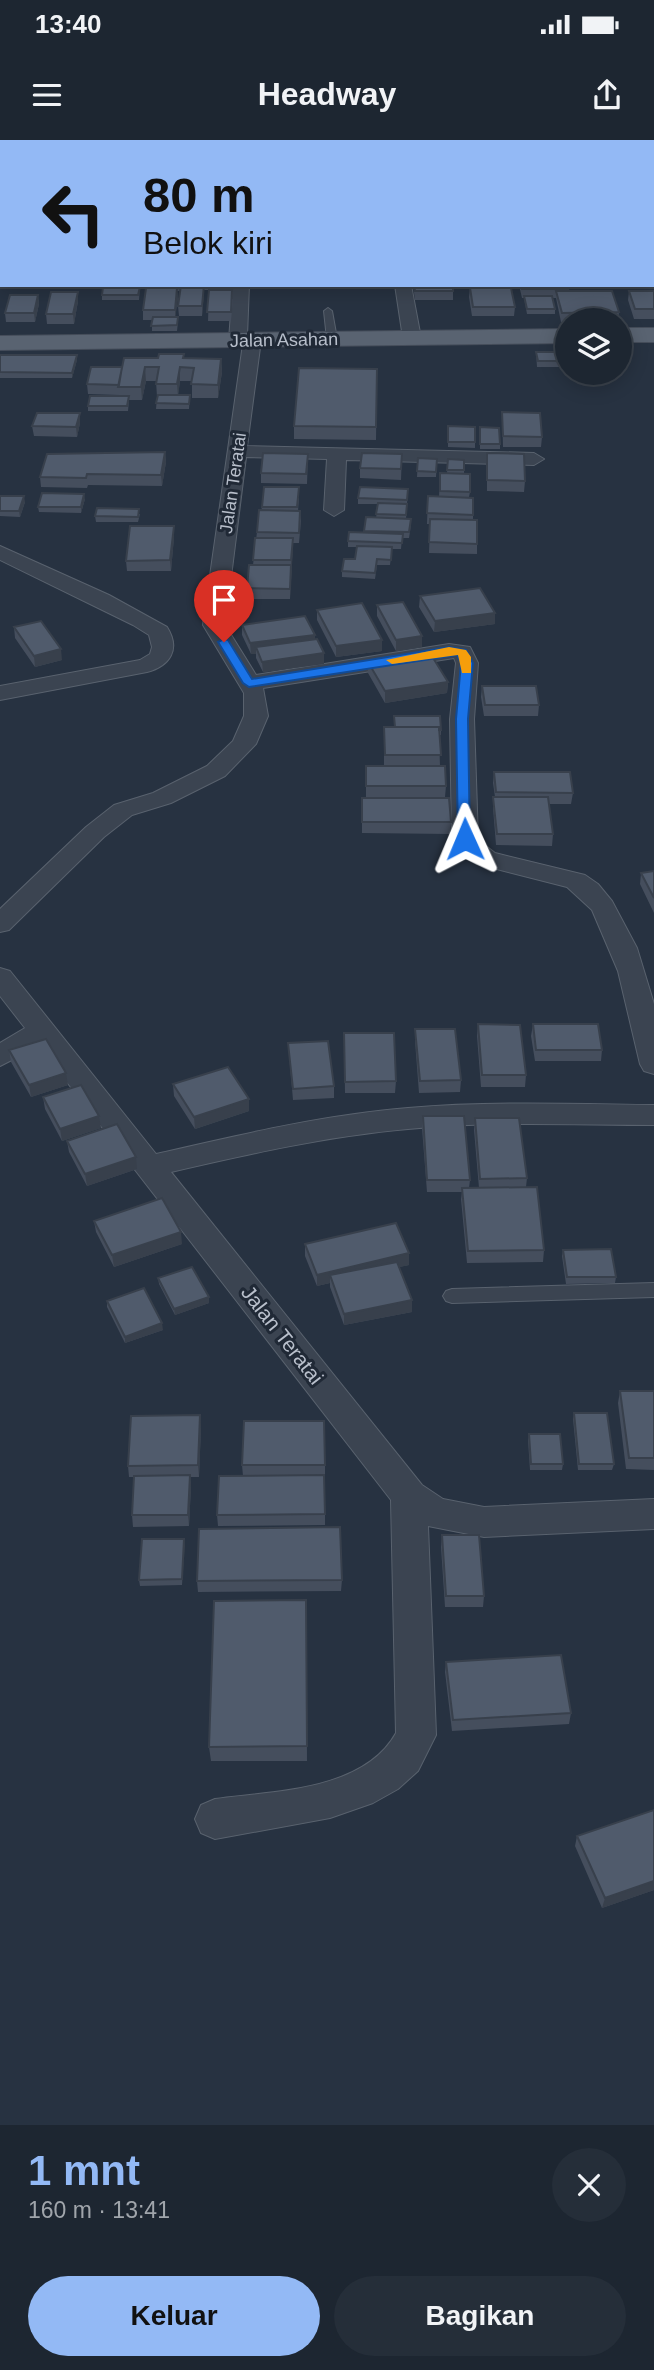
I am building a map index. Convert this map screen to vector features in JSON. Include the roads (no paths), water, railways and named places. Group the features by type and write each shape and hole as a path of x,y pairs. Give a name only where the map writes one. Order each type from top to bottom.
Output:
{"main road":[{"path":"632,335 654,335"},
{"name":"Jalan Asahan","path":"0,344 555,336"}],"street":[{"name":"Jalan Teratai","path":"241,287 245,340 237,451 214,625 249,683"},
{"path":"403,287 412,338"},
{"path":"237,451 534,458"},
{"path":"334,510 337,454"},
{"path":"0,552 57,581 119,606 159,632 163,647 160,657 147,666 0,693"},
{"path":"0,924 95,832 122,810 162,798 216,771 244,744 256,716 255,693 249,683 449,651 462,652 467,663 462,719 465,839 469,849 489,860 562,874 587,888 610,914 629,970 654,1064"},
{"name":"Jalan Teratai","path":"0,977 409,1496 435,1513 484,1522 654,1514"},
{"path":"0,1056 42,1031"},
{"path":"149,1166 267,1139 374,1122 479,1115 654,1115"},
{"path":"215,1819 359,1790 396,1769 410,1753 416,1735 409,1496"}],"lane":[{"path":"328,311 332,339"},
{"path":"452,1296 654,1290"}]}
